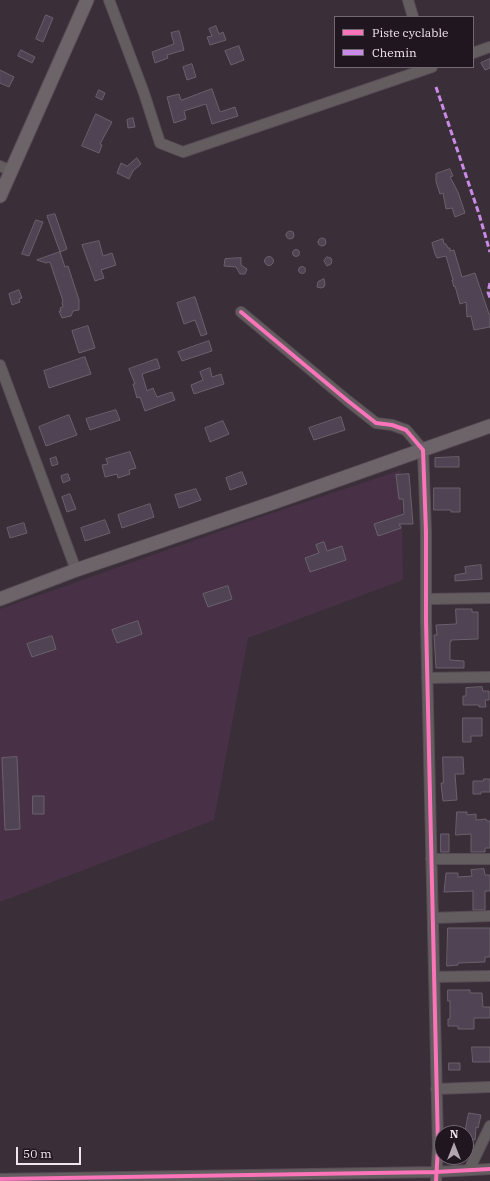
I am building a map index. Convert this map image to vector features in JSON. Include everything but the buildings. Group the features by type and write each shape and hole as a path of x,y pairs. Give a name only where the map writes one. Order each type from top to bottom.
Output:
{"main road":[{"path":"0,196 6,169 87,0"},
{"path":"0,599 76,570 490,426"}],"street":[{"path":"109,0 144,93 160,143 184,152 429,68"},
{"path":"408,0 413,16"},
{"path":"474,53 490,47"},
{"path":"241,312 376,423 392,425 406,430 423,450 426,532 427,678 438,1147 436,1176"},
{"path":"0,365 76,570"},
{"path":"426,599 490,598"},
{"path":"427,678 490,677"},
{"path":"431,860 490,859"},
{"path":"433,918 490,916"},
{"path":"434,977 490,976"},
{"path":"436,1089 490,1087"},
{"path":"469,1170 490,1126"},
{"path":"0,1179 436,1176 469,1170 490,1169"}],"shaded area":[{"path":"401,470 403,580 248,638 214,820 0,902 0,609 255,519"}],"marked path":[{"path":"436,87 479,214 490,252"},
{"path":"490,283 488,292 490,298"}],"cycle path":[{"path":"241,312 376,423 392,425 406,430 423,450 426,532 426,620 438,1147 436,1181"},
{"path":"0,1179 436,1172 490,1169"}]}
